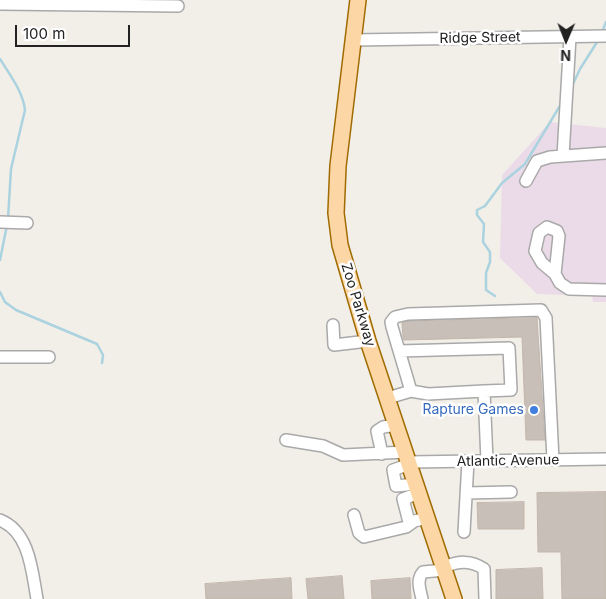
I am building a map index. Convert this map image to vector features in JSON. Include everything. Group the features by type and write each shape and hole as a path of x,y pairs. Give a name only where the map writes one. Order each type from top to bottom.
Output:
{"main road":[{"name":"Zoo Parkway","path":"358,0 338,166 336,213 340,245 368,341 418,489 420,520 445,568 454,599"}],"street":[{"path":"0,4 51,2 178,6"},
{"name":"Ridge Street","path":"354,40 606,36"},
{"path":"563,156 570,37"},
{"path":"526,181 537,161 563,156 606,153"},
{"path":"0,222 27,223"},
{"path":"556,274 560,283 569,289 606,290"},
{"path":"411,391 392,322 401,315 542,310 546,318 553,460"},
{"path":"333,324 334,345 368,341"},
{"path":"388,398 411,391 428,394 511,390 509,348 399,351"},
{"path":"0,357 49,357"},
{"path":"484,390 487,461"},
{"path":"382,454 376,431 383,427 397,425"},
{"name":"Atlantic Avenue","path":"286,440 323,446 343,455 382,454 409,459 487,461 606,459"},
{"path":"464,532 468,461"},
{"path":"466,493 512,492"},
{"path":"354,515 359,533 364,537 406,527 420,520"},
{"path":"0,520 18,533 26,547 37,599"},
{"path":"422,599 418,579 424,572 445,568 455,563 474,562 484,569 486,599"}],"shaded area":[{"path":"550,122 606,128 606,302 593,302 592,296 537,294 500,258 502,175"}],"building":[{"path":"537,318 545,440 526,440 522,337 404,340 403,337 402,323 409,321"},
{"path":"606,492 606,599 562,599 561,552 538,552 537,493"},
{"path":"524,502 524,529 478,529 477,503"},
{"path":"542,568 543,599 496,599 496,570"},
{"path":"342,576 344,599 308,599 306,579"},
{"path":"291,578 292,599 206,599 205,584"},
{"path":"410,578 411,599 372,599 371,581"}],"waterway":[{"path":"602,32 606,22"},
{"path":"572,86 580,69 599,39"},
{"path":"0,59 19,90 25,110 11,169 8,219"},
{"path":"495,296 486,290 486,273 490,262 490,252 483,242 484,224 477,215 477,210 485,206 502,183 525,164 561,104"},
{"path":"0,260 7,225"},
{"path":"0,292 5,302 16,310 97,344 103,355 102,363"}],"place":[{"name":"Rapture Games","path":"534,410"}]}
